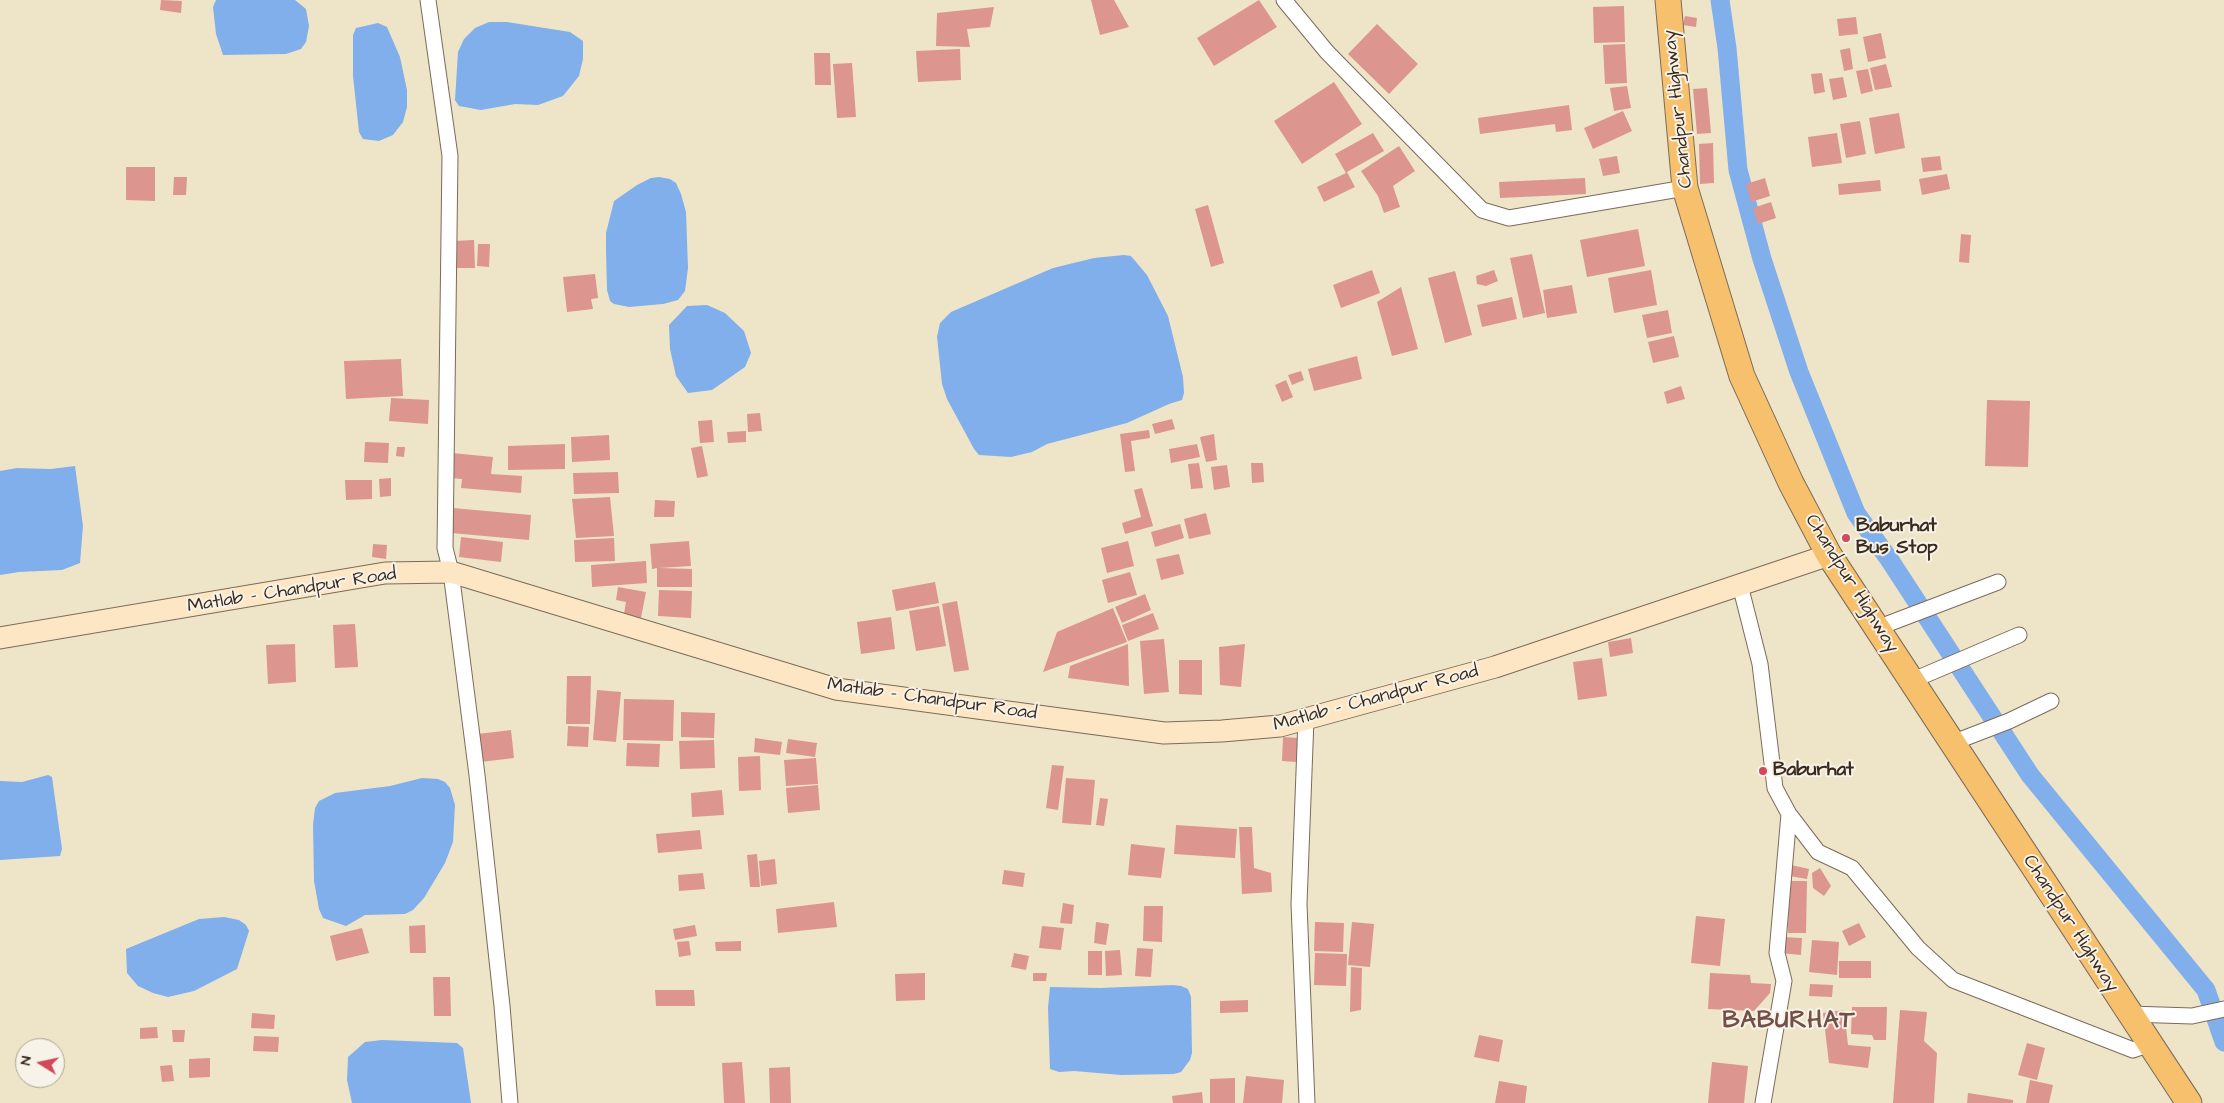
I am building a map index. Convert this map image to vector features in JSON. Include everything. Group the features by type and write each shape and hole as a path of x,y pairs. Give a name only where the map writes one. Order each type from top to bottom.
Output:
{"main road":[{"name":"Chandpur Highway","path":"1668,0 1685,188 1742,376 1791,483 1829,555 2189,1103"},
{"name":"Matlab - Chandpur Road","path":"0,638 384,574 451,572 836,689 1164,733 1222,731 1280,726 1495,668 1829,555"}],"street":[{"path":"428,0 450,156 445,548 451,572 477,776 502,1006 510,1103"},
{"path":"1284,0 1327,52 1482,210 1509,218 1685,188"},
{"path":"1877,628 1998,582"},
{"path":"1740,585 1760,664 1775,788 1789,814 1818,852 1852,868 1918,948 1953,980 2133,1050 2150,1044"},
{"path":"1911,681 2019,635"},
{"path":"1952,743 2009,721 2051,701"},
{"path":"1306,719 1299,904 1307,1103"},
{"path":"1763,1103 1784,981 1777,953 1789,814"},
{"path":"2130,1014 2192,1016 2224,1009"}],"water":[{"path":"216,0 295,0 306,9 309,26 306,42 301,49 286,54 223,55 216,34 213,7"},
{"path":"489,22 507,22 570,32 583,41 583,59 579,76 563,96 538,105 515,104 481,110 459,106 455,100 458,52 464,39 475,28"},
{"path":"378,23 387,27 400,57 407,90 407,107 403,122 393,135 379,141 363,139 359,132 353,76 353,35 356,28"},
{"path":"651,178 670,179 676,183 686,212 688,268 685,291 678,300 663,304 629,307 614,304 610,301 607,290 606,233 614,201 637,185"},
{"path":"1131,256 1147,275 1168,316 1183,377 1184,393 1182,400 1127,423 1047,444 1032,452 1011,457 979,455 947,399 942,384 937,337 940,323 951,312 1053,268 1094,258"},
{"path":"707,305 725,313 744,331 751,353 745,367 712,390 688,393 676,376 670,349 669,325 687,306"},
{"path":"75,466 83,526 80,563 62,570 0,575 0,471 17,468 51,469"},
{"path":"48,775 52,777 62,849 60,856 0,860 0,781 22,782"},
{"path":"422,778 438,779 445,782 450,788 455,805 453,842 445,863 424,898 413,910 405,914 365,915 346,926 323,918 319,909 314,881 313,825 315,808 319,801 335,793 390,786"},
{"path":"224,917 239,920 246,925 249,931 237,969 194,991 168,997 138,986 127,973 126,949 199,919"},
{"path":"1173,985 1188,989 1191,997 1192,1053 1190,1060 1181,1072 1174,1074 1121,1075 1074,1071 1059,1072 1050,1069 1048,1008 1050,987 1100,988"},
{"path":"382,1040 457,1043 463,1048 471,1103 352,1103 347,1080 348,1057 365,1042"}],"building":[{"path":"161,0 182,1 181,13 160,10"},
{"path":"1091,0 1114,0 1129,27 1100,35"},
{"path":"1259,0 1277,27 1214,66 1197,38"},
{"path":"1624,6 1625,42 1594,43 1593,7"},
{"path":"994,7 990,27 967,29 970,47 936,46 937,13"},
{"path":"1685,16 1697,18 1696,27 1683,25"},
{"path":"1856,17 1858,34 1839,36 1837,19"},
{"path":"1377,24 1418,64 1389,94 1348,54"},
{"path":"1881,33 1886,58 1868,62 1863,37"},
{"path":"1625,44 1627,83 1605,84 1603,45"},
{"path":"1850,48 1853,69 1844,71 1840,50"},
{"path":"960,49 961,80 918,82 916,51"},
{"path":"814,53 830,53 831,85 815,85"},
{"path":"852,63 856,117 837,118 833,64"},
{"path":"1886,64 1892,87 1875,90 1870,68"},
{"path":"1868,69 1873,91 1861,94 1856,71"},
{"path":"1822,73 1825,92 1814,94 1811,74"},
{"path":"1843,77 1847,97 1833,100 1829,79"},
{"path":"1334,82 1362,124 1302,164 1274,121"},
{"path":"1627,86 1631,108 1614,111 1610,88"},
{"path":"1707,88 1711,133 1697,134 1693,89"},
{"path":"1569,105 1572,130 1556,132 1555,124 1480,134 1478,118"},
{"path":"1623,111 1632,131 1593,149 1584,128"},
{"path":"1899,113 1905,148 1875,154 1869,118"},
{"path":"1860,121 1866,154 1846,158 1840,124"},
{"path":"1373,133 1384,151 1347,172 1355,187 1324,202 1317,187 1346,173 1335,154"},
{"path":"1837,133 1842,163 1812,167 1808,137"},
{"path":"1713,143 1714,183 1700,184 1699,144"},
{"path":"1399,146 1415,171 1393,186 1400,207 1384,213 1378,196 1361,171"},
{"path":"1617,156 1620,173 1603,176 1599,159"},
{"path":"1940,156 1942,170 1923,172 1921,158"},
{"path":"126,167 155,167 155,201 126,200"},
{"path":"1947,174 1950,189 1922,195 1919,179"},
{"path":"174,177 187,177 186,195 173,195"},
{"path":"1585,178 1586,194 1500,198 1499,182"},
{"path":"1765,178 1770,196 1751,202 1746,184"},
{"path":"1880,180 1881,191 1839,195 1838,184"},
{"path":"1771,202 1776,218 1758,224 1753,208"},
{"path":"1208,205 1224,263 1211,267 1195,209"},
{"path":"1638,229 1645,266 1587,277 1580,240"},
{"path":"1961,234 1971,235 1969,263 1959,262"},
{"path":"474,240 475,268 455,268 454,241"},
{"path":"478,244 490,244 489,267 477,266"},
{"path":"1532,254 1545,313 1523,318 1510,258"},
{"path":"1372,270 1380,293 1341,308 1333,285"},
{"path":"1494,270 1498,281 1486,286 1477,284 1476,276"},
{"path":"1651,270 1657,305 1614,313 1608,278"},
{"path":"1455,271 1472,335 1445,343 1428,278"},
{"path":"595,274 598,298 591,299 593,309 567,312 563,277"},
{"path":"1572,285 1577,313 1547,318 1543,290"},
{"path":"1401,287 1418,349 1392,356 1377,302"},
{"path":"1512,297 1517,319 1482,327 1477,305"},
{"path":"1668,310 1672,333 1647,338 1642,315"},
{"path":"1674,336 1679,357 1653,363 1648,342"},
{"path":"1357,356 1362,379 1314,391 1308,369"},
{"path":"401,359 403,396 346,399 344,361"},
{"path":"1301,371 1304,380 1292,385 1288,375"},
{"path":"1286,380 1293,397 1282,402 1275,385"},
{"path":"1681,386 1685,399 1667,404 1664,392"},
{"path":"391,398 429,400 428,424 389,421"},
{"path":"1987,400 2030,401 2028,467 1985,466"},
{"path":"760,413 762,431 748,432 747,414"},
{"path":"1172,419 1175,429 1155,434 1152,424"},
{"path":"712,420 714,442 700,443 698,421"},
{"path":"1149,430 1150,438 1131,441 1135,471 1125,472 1120,434"},
{"path":"746,431 746,442 728,443 727,432"},
{"path":"1214,434 1217,460 1206,462 1200,437"},
{"path":"609,435 610,460 572,462 571,437"},
{"path":"365,442 389,443 388,463 364,462"},
{"path":"565,444 565,469 508,470 508,446"},
{"path":"1197,444 1200,457 1171,463 1169,449"},
{"path":"702,446 708,476 697,478 691,448"},
{"path":"397,447 405,447 404,457 396,456"},
{"path":"452,453 493,457 491,474 522,476 521,493 461,488 462,479 450,478"},
{"path":"1199,463 1203,488 1191,489 1188,464"},
{"path":"1251,463 1263,463 1264,482 1252,483"},
{"path":"1227,465 1230,487 1214,490 1211,467"},
{"path":"618,472 619,493 574,494 573,473"},
{"path":"391,478 391,496 380,497 379,479"},
{"path":"345,480 372,480 372,499 346,500"},
{"path":"1142,488 1153,526 1125,534 1122,523 1141,517 1134,490"},
{"path":"610,497 614,536 576,538 572,499"},
{"path":"655,500 675,501 674,517 654,517"},
{"path":"453,508 531,515 529,540 451,533"},
{"path":"1206,513 1211,534 1189,539 1184,519"},
{"path":"1180,524 1184,538 1155,547 1151,532"},
{"path":"461,537 503,542 501,562 459,557"},
{"path":"614,538 615,561 575,562 574,540"},
{"path":"689,541 691,566 659,568 692,569 692,587 657,587 657,568 652,569 650,544"},
{"path":"1128,541 1134,566 1107,573 1101,548"},
{"path":"373,544 387,545 386,559 372,557"},
{"path":"1179,554 1184,574 1161,580 1156,559"},
{"path":"646,561 647,583 592,587 591,565"},
{"path":"1130,572 1137,595 1108,603 1102,580"},
{"path":"935,582 939,603 896,611 892,590"},
{"path":"618,587 646,592 641,618 624,614 626,602 616,600"},
{"path":"659,590 692,591 691,618 658,616"},
{"path":"1145,594 1151,610 1122,623 1115,607"},
{"path":"957,601 969,670 954,672 942,604"},
{"path":"939,606 946,646 916,651 909,611"},
{"path":"1113,608 1127,642 1043,672 1057,632"},
{"path":"1153,613 1159,629 1128,641 1122,625"},
{"path":"891,617 895,649 861,654 857,622"},
{"path":"355,624 358,667 335,668 333,625"},
{"path":"1631,638 1633,653 1610,657 1608,642"},
{"path":"1164,639 1169,692 1144,694 1140,641"},
{"path":"295,644 296,682 268,684 266,645"},
{"path":"1128,644 1129,686 1068,678 1070,666"},
{"path":"1245,644 1241,687 1220,685 1219,647"},
{"path":"1602,658 1607,696 1578,700 1573,662"},
{"path":"1179,660 1202,660 1202,695 1179,694"},
{"path":"567,676 591,676 590,724 566,724"},
{"path":"597,690 621,692 616,742 593,740"},
{"path":"624,699 674,700 673,741 623,740"},
{"path":"681,712 715,713 714,738 681,737"},
{"path":"568,726 589,727 588,747 567,746"},
{"path":"511,730 514,758 481,762 478,734"},
{"path":"1283,737 1299,738 1297,762 1282,761"},
{"path":"755,738 782,742 780,755 754,752"},
{"path":"788,739 817,743 815,757 786,753"},
{"path":"714,740 715,768 680,769 679,741"},
{"path":"627,743 660,744 659,767 626,766"},
{"path":"760,756 761,790 739,791 738,757"},
{"path":"816,758 818,784 786,786 784,760"},
{"path":"1052,765 1064,766 1058,810 1046,808"},
{"path":"1066,778 1095,780 1091,825 1062,823"},
{"path":"818,785 820,810 788,813 786,788"},
{"path":"722,790 724,815 692,817 691,793"},
{"path":"1100,798 1108,799 1104,826 1096,825"},
{"path":"1176,825 1237,829 1235,858 1174,854"},
{"path":"1239,827 1252,827 1254,868 1271,873 1272,892 1242,894"},
{"path":"700,830 702,849 658,853 656,834"},
{"path":"1131,844 1165,848 1161,878 1128,875"},
{"path":"757,854 760,887 750,887 747,855"},
{"path":"775,859 777,884 761,886 759,861"},
{"path":"1791,865 1809,869 1807,879 1789,876"},
{"path":"1820,868 1831,886 1824,896 1813,888 1812,873"},
{"path":"1004,870 1025,873 1023,887 1002,884"},
{"path":"703,873 705,889 679,891 678,875"},
{"path":"1789,881 1807,881 1806,933 1788,933"},
{"path":"834,902 837,927 778,933 776,909"},
{"path":"1063,903 1074,905 1072,924 1060,923"},
{"path":"1144,906 1163,906 1162,942 1143,941"},
{"path":"1696,916 1725,919 1720,966 1691,963"},
{"path":"1096,922 1109,924 1106,945 1094,943"},
{"path":"1315,922 1344,923 1343,952 1314,951"},
{"path":"1352,922 1374,924 1370,967 1348,965"},
{"path":"1859,923 1866,937 1849,946 1842,931"},
{"path":"425,925 426,953 410,953 409,926"},
{"path":"695,925 697,936 675,940 673,929"},
{"path":"1042,926 1064,928 1061,950 1039,948"},
{"path":"362,928 369,953 336,961 330,936"},
{"path":"1781,937 1802,938 1801,955 1780,953"},
{"path":"1812,940 1839,942 1837,975 1809,972"},
{"path":"689,941 691,955 679,957 677,942"},
{"path":"741,941 741,951 716,951 715,942"},
{"path":"1137,948 1153,949 1151,977 1135,976"},
{"path":"1120,950 1122,975 1106,976 1105,951"},
{"path":"1088,951 1102,951 1102,975 1088,975"},
{"path":"1014,953 1029,956 1026,970 1011,967"},
{"path":"1315,953 1347,954 1346,986 1314,985"},
{"path":"1839,961 1871,961 1871,978 1839,978"},
{"path":"1351,967 1362,968 1361,1010 1350,1012"},
{"path":"925,973 925,1000 896,1001 895,974"},
{"path":"1033,973 1047,973 1046,981 1033,981"},
{"path":"1710,973 1750,975 1751,983 1771,984 1770,993 1754,1011 1708,1009"},
{"path":"433,977 450,977 451,1016 434,1016"},
{"path":"1810,984 1833,985 1832,997 1809,996"},
{"path":"655,990 694,990 695,1006 656,1006"},
{"path":"1248,1000 1248,1012 1220,1013 1220,1001"},
{"path":"1852,1007 1887,1007 1886,1040 1874,1040 1872,1035 1851,1034"},
{"path":"1844,1010 1848,1045 1871,1047 1868,1068 1829,1063 1823,1013"},
{"path":"1900,1010 1927,1012 1924,1041 1937,1053 1934,1103 1893,1103"},
{"path":"252,1013 275,1015 274,1029 251,1028"},
{"path":"157,1027 158,1038 140,1039 140,1028"},
{"path":"172,1030 185,1030 184,1042 173,1042"},
{"path":"1479,1035 1503,1040 1499,1062 1474,1057"},
{"path":"254,1036 279,1037 278,1052 253,1051"},
{"path":"2027,1043 2045,1048 2037,1080 2018,1075"},
{"path":"210,1058 210,1077 189,1078 189,1059"},
{"path":"742,1062 745,1103 724,1103 722,1063"},
{"path":"1712,1062 1748,1066 1744,1103 1708,1103"},
{"path":"172,1065 174,1081 162,1082 160,1066"},
{"path":"790,1067 791,1103 770,1103 769,1068"},
{"path":"1246,1076 1284,1080 1282,1103 1243,1103"},
{"path":"1235,1078 1235,1103 1210,1103 1210,1079"},
{"path":"2030,1080 2053,1085 2049,1103 2026,1103"},
{"path":"1499,1081 1527,1086 1525,1103 1495,1103"},
{"path":"1202,1092 1203,1103 1173,1103 1172,1096"},
{"path":"1968,1093 2013,1100 2013,1103 1967,1103"}],"waterway":[{"path":"1720,0 1727,48 1738,170 1762,259 1799,372 1856,513 1889,559 2030,775 2206,990 2224,1042"}],"place":[{"name":"Baburhat Bus Stop","path":"1846,538"},
{"name":"Baburhat","path":"1763,771"}],"district":[{"name":"BABURHAT","path":"1789,1022"}]}
